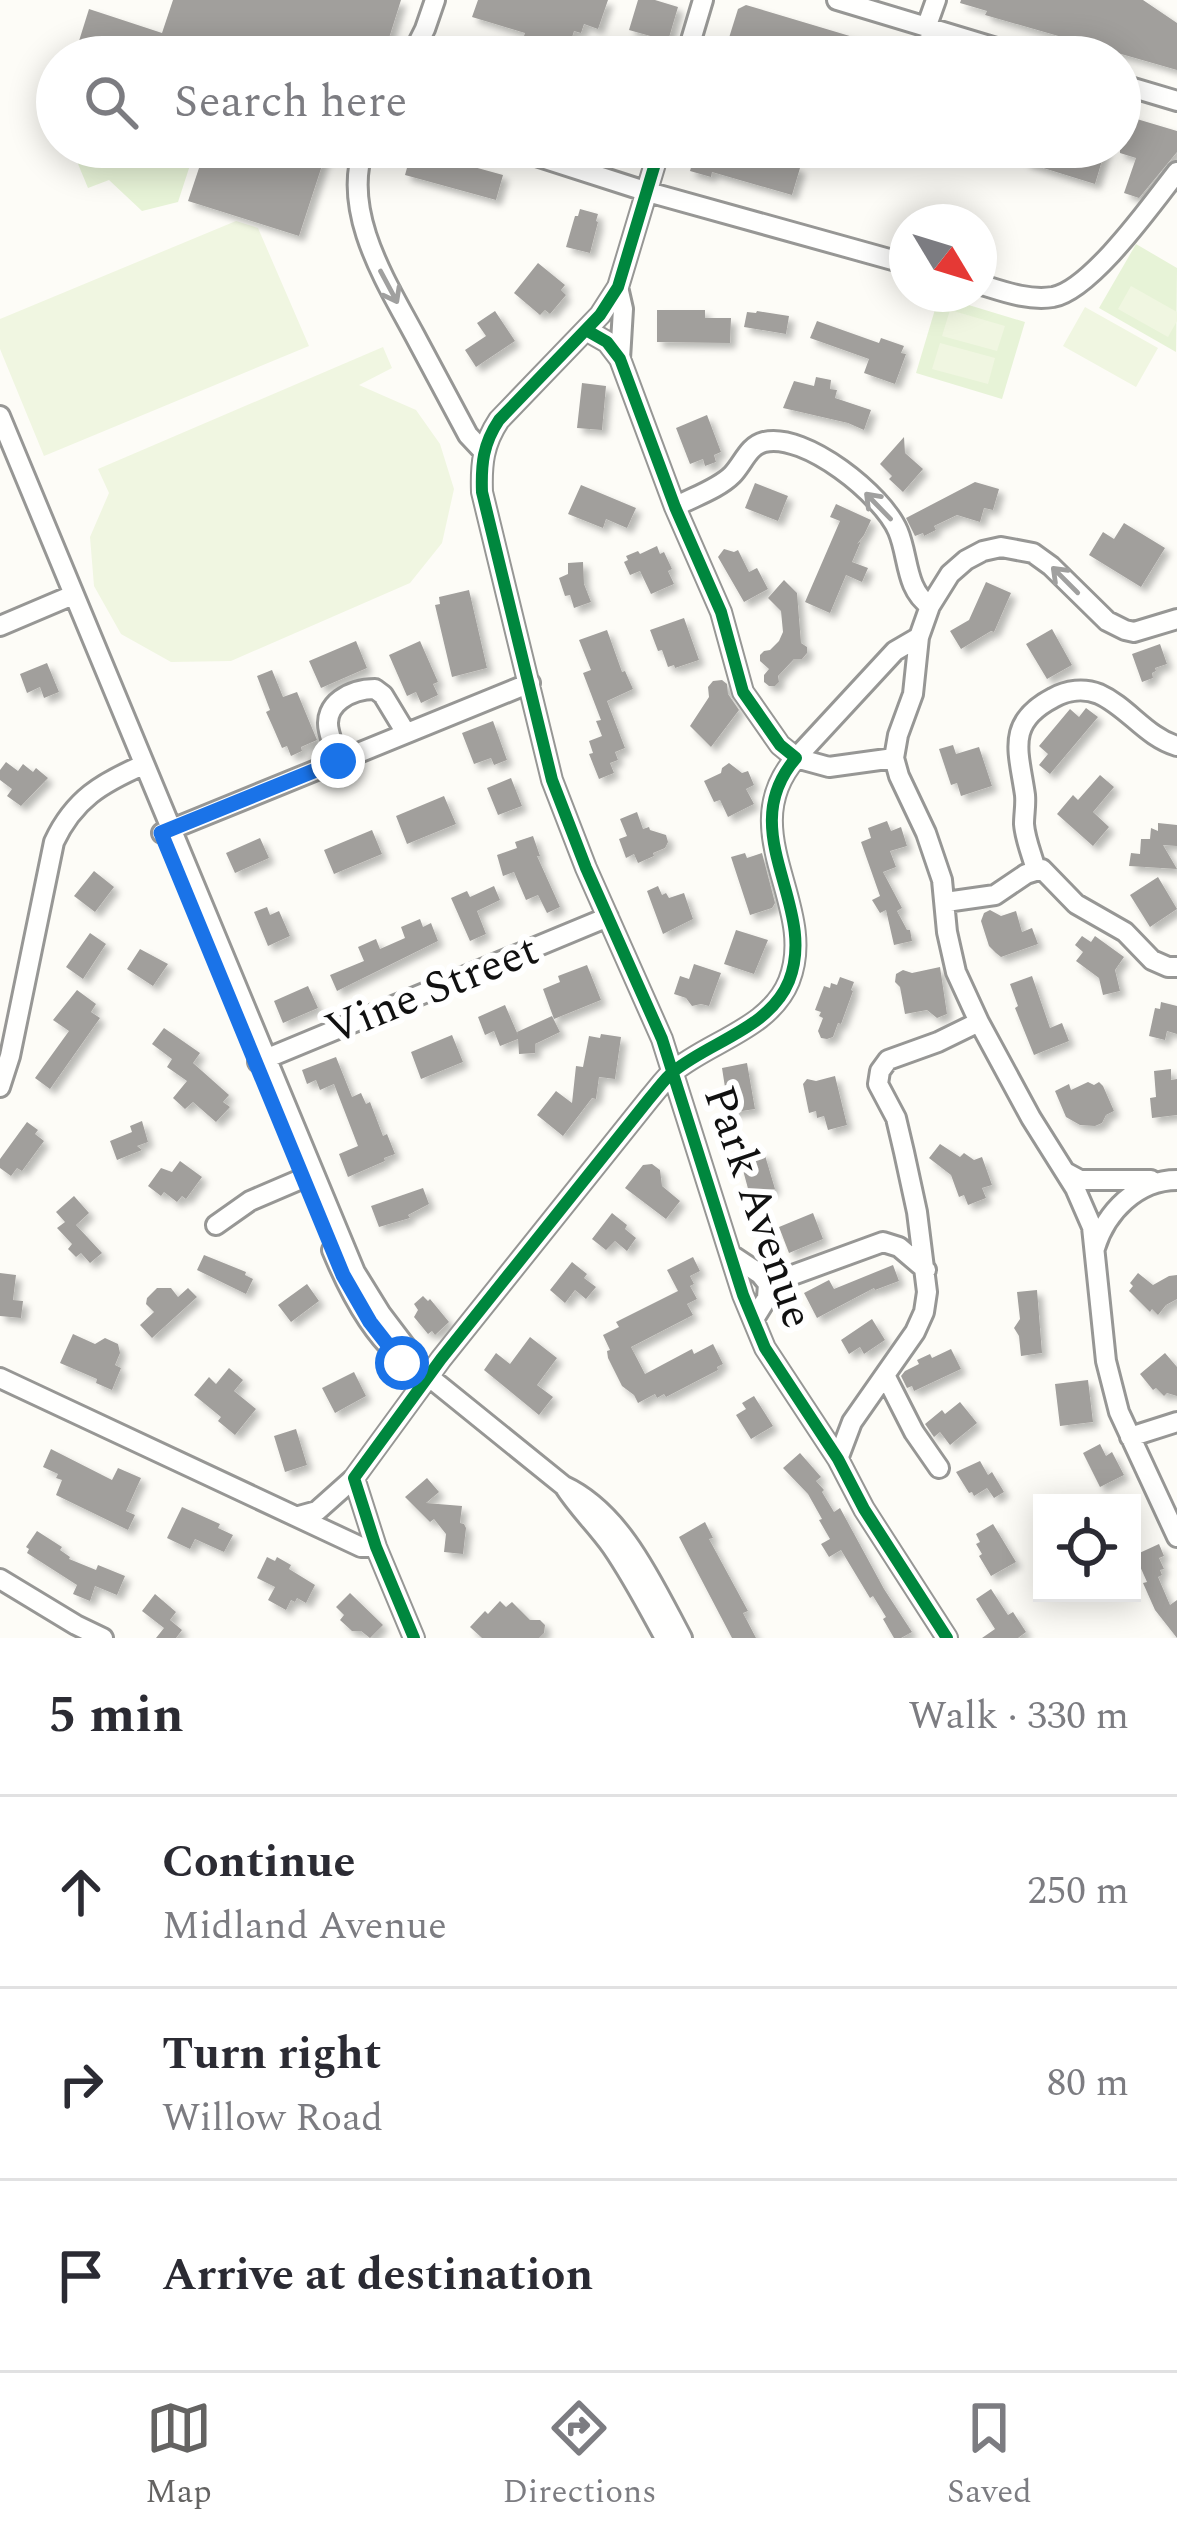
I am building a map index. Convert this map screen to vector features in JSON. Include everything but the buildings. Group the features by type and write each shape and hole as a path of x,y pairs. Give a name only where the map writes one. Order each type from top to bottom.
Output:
{"street":[{"path":"422,36 435,0"},
{"path":"692,36 703,0"},
{"path":"837,0 954,36"},
{"path":"926,28 935,0"},
{"path":"1141,90 1177,101"},
{"path":"360,168 360,209 376,263 468,435 483,451"},
{"path":"573,168 889,259"},
{"path":"299,1516 317,1511 354,1478 428,1376 673,1072 552,781 482,492 488,436 509,408 600,315 618,287 654,168"},
{"path":"997,289 1040,298 1071,291 1093,273 1177,172"},
{"path":"618,287 623,309 620,359"},
{"path":"586,330 607,342 620,359 675,507 721,612 742,692 780,745 796,758 820,766 894,758"},
{"path":"0,416 68,597 307,1176 355,1272 428,1376 564,1486 627,1570 665,1638"},
{"path":"675,507 727,479 763,442 787,442 807,449 844,472 892,520 913,586 931,606"},
{"path":"0,448 68,597"},
{"path":"1177,619 1134,632 1125,630 1107,621 1033,553 1001,548 983,551 950,574 931,606 919,637 913,694 894,758 926,833 946,902 956,972 1092,1227 1106,1361 1119,1412 1177,1537"},
{"path":"0,626 68,597"},
{"name":"Park Avenue","path":"919,637 896,651 796,758 776,789 771,818 776,859 795,940 790,978 781,998 673,1072 730,1254 766,1348 947,1638"},
{"path":"166,831 530,683"},
{"path":"338,761 327,727 329,713 346,694 375,689 383,694 406,733"},
{"path":"1036,870 1024,828 1025,798 1017,750 1018,733 1034,711 1060,694 1088,691 1111,701 1154,737 1177,746"},
{"path":"0,1088 54,842 76,806 138,767"},
{"path":"946,902 995,895 1036,870 1046,872 1076,904 1125,932 1152,960 1177,967"},
{"name":"Vine Street","path":"260,1060 608,917"},
{"path":"838,1459 852,1422 915,1332 927,1292 904,1152 896,1118 878,1084 880,1071 888,1060 979,1022"},
{"path":"1064,1172 1080,1180 1170,1180"},
{"path":"217,1225 250,1201 307,1176"},
{"path":"1094,1250 1100,1231 1125,1201 1139,1189 1170,1180"},
{"path":"767,1284 884,1242 899,1247 926,1270"},
{"path":"730,1254 767,1284 762,1309 754,1319"},
{"path":"885,1375 939,1468"},
{"path":"0,1378 361,1547 376,1547"},
{"path":"812,1418 852,1422"},
{"path":"1130,1437 1177,1422"},
{"path":"354,1478 376,1547 414,1638"},
{"path":"564,1486 586,1496 619,1532 682,1638"},
{"path":"0,1579 103,1638"}],"green space":[{"path":"80,168 189,168 178,202 142,211 109,180 88,188"},
{"path":"236,221 258,228 309,346 44,456 0,349 0,319"},
{"path":"1136,244 1177,268 1176,352 1099,308"},
{"path":"1131,286 1177,312 1168,337 1118,309"},
{"path":"1085,307 1158,348 1136,387 1063,346"},
{"path":"934,312 992,312 1025,322 1002,399 916,373"},
{"path":"949,312 1005,326 997,351 942,336"},
{"path":"940,343 995,358 988,384 932,369"},
{"path":"383,347 392,368 359,385 416,410 440,444 454,489 442,543 410,583 231,661 171,662 121,634 94,586 90,537 109,493 98,469"}],"cycle path":[{"path":"654,168 618,287 600,315 499,420 484,454 482,492 552,780 662,1039 743,1295 765,1348 947,1638"},
{"path":"414,1638 376,1547 354,1478 441,1359 661,1084 689,1060 768,1011 789,981 795,953 794,924 772,813 779,786 796,758 780,745 743,692 721,612 675,507 620,359 607,342 586,330"}],"route":[{"path":"338,761 161,833 343,1275 370,1322 402,1363"}]}
